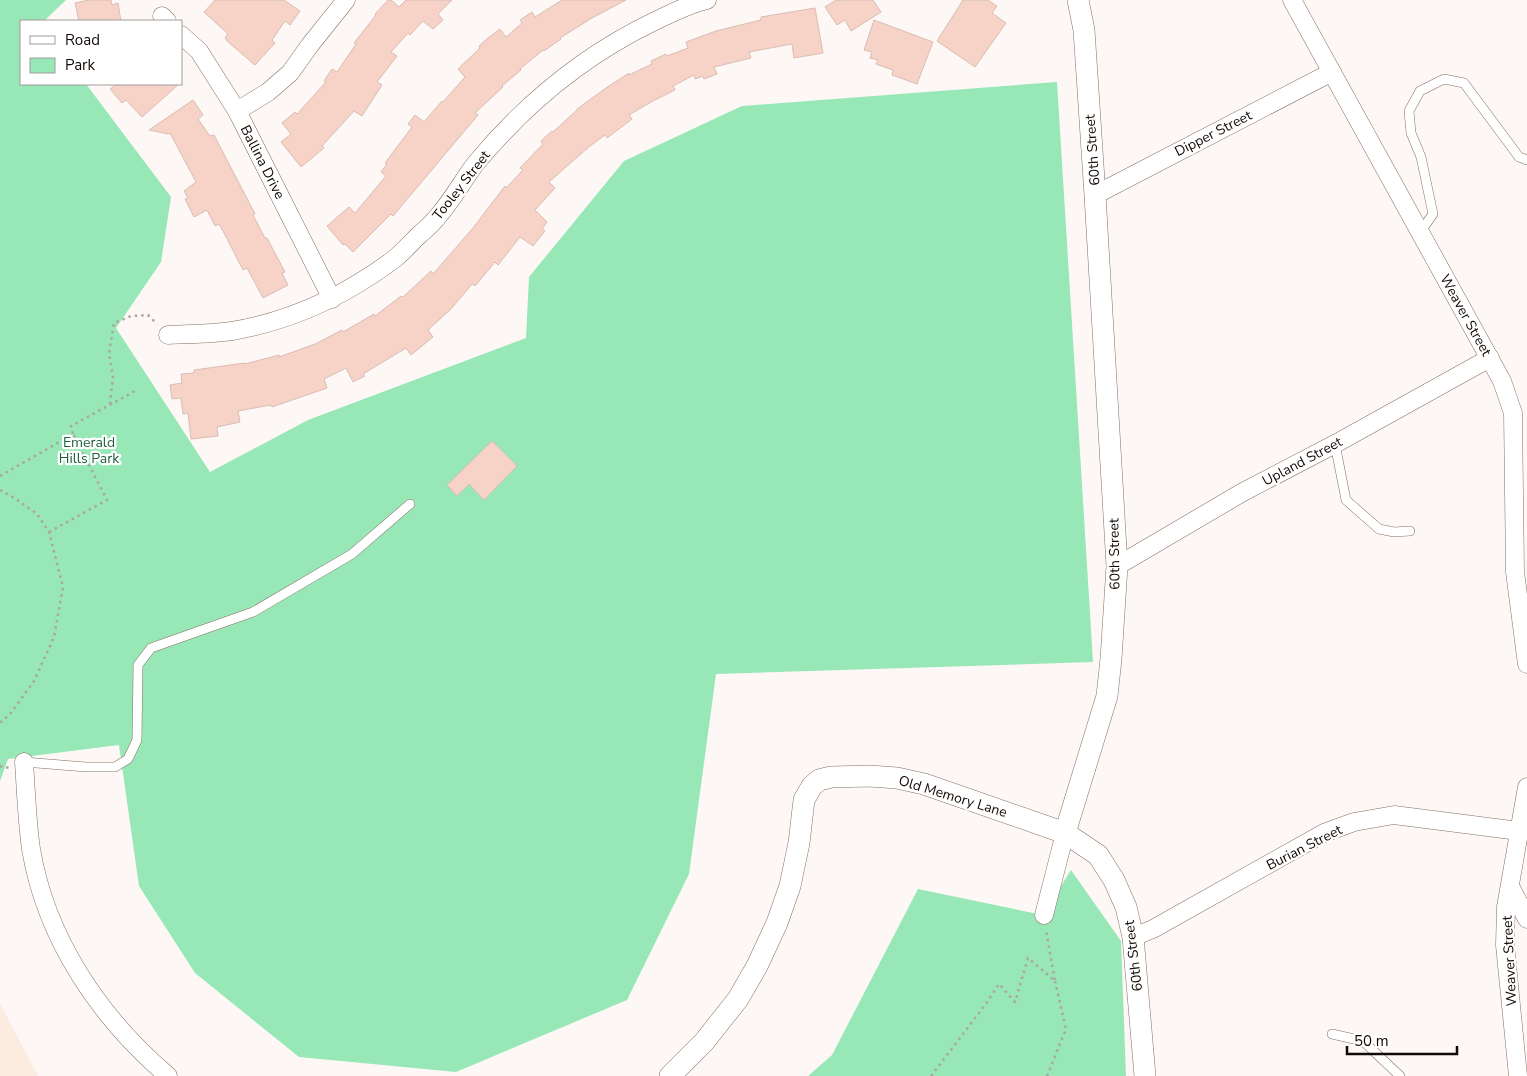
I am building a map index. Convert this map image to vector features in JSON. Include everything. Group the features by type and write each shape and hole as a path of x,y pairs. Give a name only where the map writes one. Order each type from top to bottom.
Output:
{"street":[{"path":"237,111 268,92 290,73 346,0"},
{"name":"Tooley Street","path":"168,335 240,329 293,315 332,299 394,259 439,216 475,164 501,134 523,112 565,76 642,27 697,2 708,0"},
{"name":"60th Street","path":"1078,0 1084,30 1116,566 1107,696 1064,833 1098,855 1114,880 1126,907 1133,937 1145,1076"},
{"name":"Weaver Street","path":"1292,0 1502,381 1513,413 1515,572 1527,664"},
{"name":"Ballina Drive","path":"182,36 199,51 237,111 332,299"},
{"name":"Dipper Street","path":"1095,195 1332,72"},
{"name":"Upland Street","path":"1116,566 1243,492 1335,444 1490,358"},
{"path":"24,762 31,849 51,919 70,959 101,1007 124,1034 168,1076"},
{"name":"Old Memory Lane","path":"670,1076 704,1042 738,999 756,966 777,922 790,886 799,843 804,800 812,786 819,780 831,776 897,778 924,784 1064,833"},
{"name":"Weaver Street","path":"1518,1076 1505,945 1506,907 1523,821 1527,787"},
{"name":"Burian Street","path":"1133,937 1153,930 1324,833 1354,822 1394,815 1523,821"},
{"path":"1044,915 1064,833"},
{"path":"1510,886 1527,919"}],"lane":[{"path":"1420,231 1433,214 1421,157 1411,134 1409,111 1420,90 1444,79 1464,83 1519,157 1527,160"},
{"path":"1335,444 1346,500 1379,529 1394,532 1410,531"},
{"path":"24,762 86,768 115,767 128,759 137,740 138,665 151,648 253,612 352,554 410,504"},
{"path":"1332,1034 1363,1041 1400,1076"}],"path":[{"path":"110,405 112,377 109,353 114,323 131,316 148,315 168,335"},
{"path":"49,532 107,500 71,426 137,390"},
{"path":"0,476 74,434"},
{"path":"0,490 37,514 49,532 63,587 54,638 34,681 11,713 0,723"},
{"path":"1044,915 1055,981 1066,1029 1048,1076"},
{"path":"931,1076 999,984 1015,1002 1028,958 1055,981"}],"shaded area":[{"path":"0,1003 38,1076 0,1076"}],"green space":[{"name":"Emerald Hills Park","path":"0,0 66,0 46,20 20,20 20,85 87,85 171,197 161,262 116,328 210,472 308,420 526,338 529,277 624,161 742,106 1057,82 1093,662 716,674 689,874 627,1000 456,1072 299,1057 195,973 139,886 119,745 8,759 0,781"},
{"path":"1071,870 1121,941 1126,1076 808,1076 832,1055 918,889 1043,915"}],"building":[{"path":"89,0 111,0 112,5 118,3 121,20 79,20 75,3"},
{"path":"215,0 284,0 300,11 290,25 285,21 272,40 275,43 255,65 228,42 225,38 228,34 204,12"},
{"path":"388,0 391,0 399,7 406,0 452,0 438,14 443,20 433,29 423,21 410,35 408,33 391,52 397,56 377,82 382,85 362,116 354,111 322,146 324,148 301,167 281,142 291,134 282,123 295,112 297,114 326,82 324,81 332,69 337,72 356,44 354,43 375,14"},
{"path":"562,0 626,0 560,38 520,69 475,113 478,115 393,216 391,214 353,252 345,244 343,245 327,226 349,207 355,213 386,176 381,172 387,164 385,163 412,127 408,124 415,115 424,122 443,102 465,77 458,69 488,38 500,29 506,37 522,23 520,20 532,12 535,17"},
{"path":"836,0 873,0 881,12 851,31 845,20 837,25 825,7"},
{"path":"963,0 988,0 997,6 992,13 1006,23 975,67 937,41"},
{"path":"815,8 823,53 794,58 792,44 749,52 751,58 714,67 717,74 704,79 703,76 695,79 694,75 673,86 675,90 629,115 632,119 607,138 605,135 590,146 549,182 555,188 535,210 547,222 542,229 545,231 533,246 520,237 498,265 495,262 475,286 472,284 451,309 428,330 433,337 411,355 406,348 353,382 346,368 324,379 327,388 272,407 271,405 238,411 240,422 217,427 218,436 191,439 188,413 183,414 181,398 172,399 170,385 182,383 181,374 194,373 194,370 245,364 279,355 279,357 315,344 342,330 343,332 374,314 375,316 401,296 403,297 431,271 433,274 473,228 505,186 506,188 523,170 520,168 543,144 541,141 577,109 606,88 629,73 629,75 652,64 651,61 666,54 667,56 688,48 686,42 716,31 761,20 761,17"},
{"path":"874,20 933,42 917,84 892,75 893,70 876,64 878,60 870,58 872,52 864,50"},
{"path":"116,85 178,85 142,117 126,100 122,103 110,89"},
{"path":"193,100 203,115 198,119 210,136 214,135 255,214 253,215 285,272 282,273 288,285 263,298 247,268 243,270 219,224 215,226 207,210 194,217 185,199 188,198 184,191 196,182 170,133 149,130"},
{"path":"492,441 517,466 484,500 469,484 457,496 447,485"}]}
